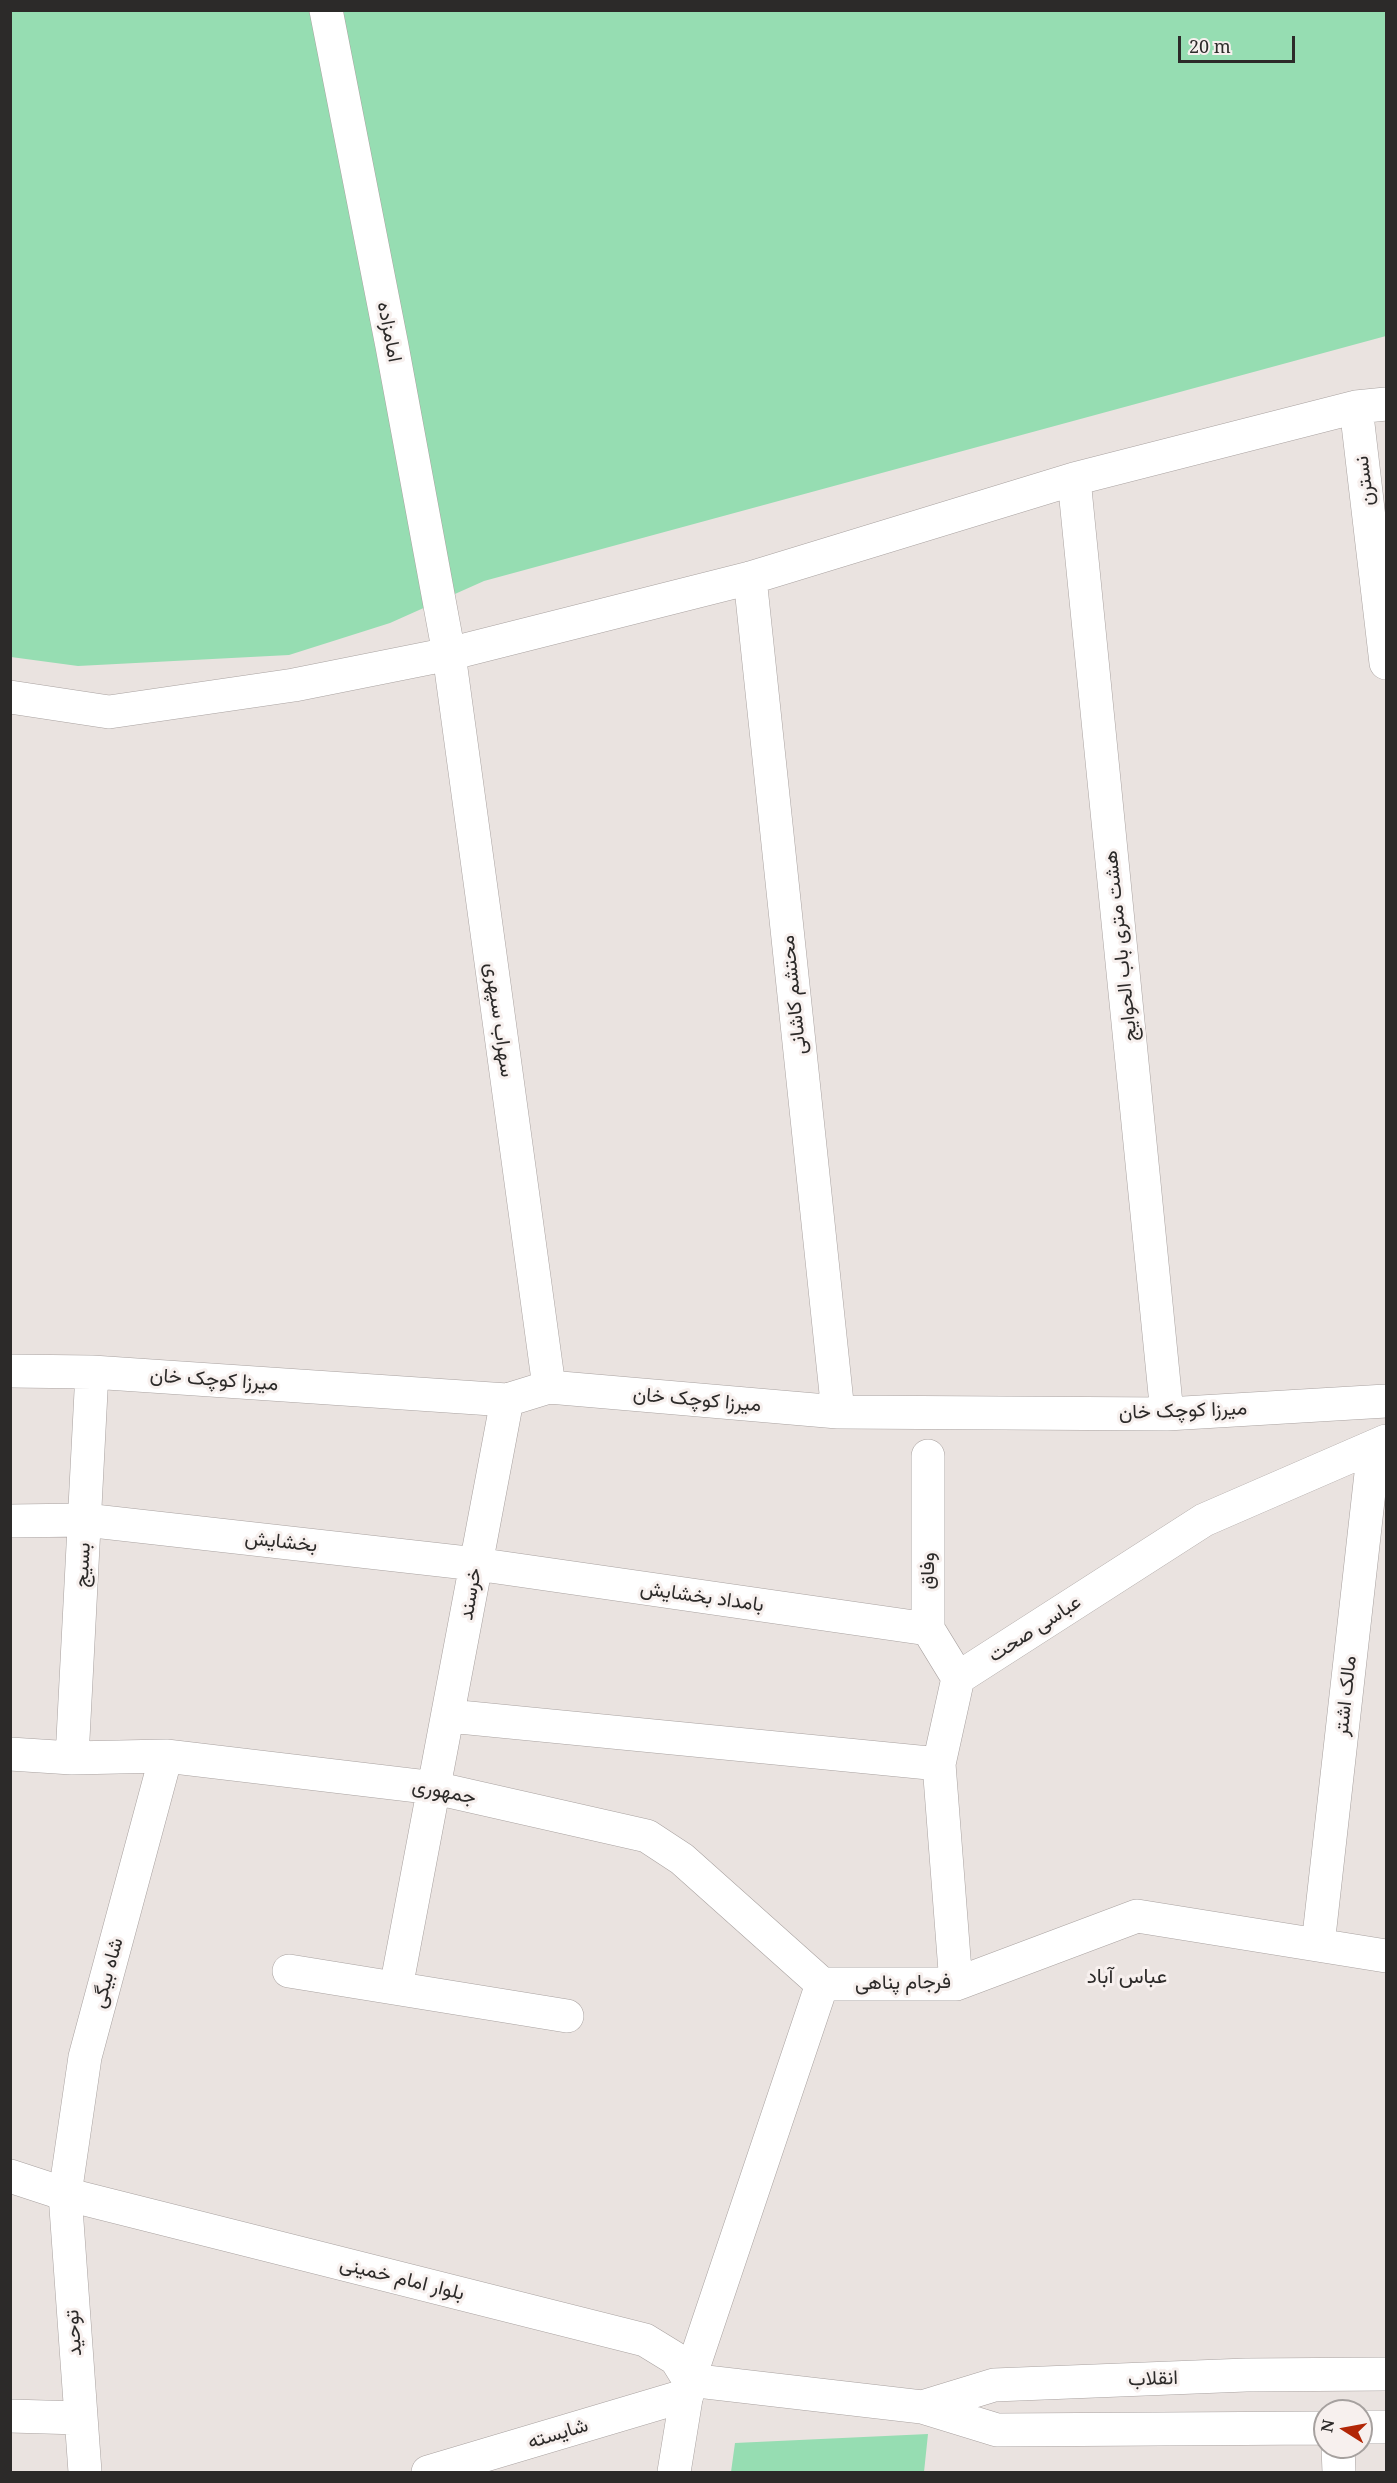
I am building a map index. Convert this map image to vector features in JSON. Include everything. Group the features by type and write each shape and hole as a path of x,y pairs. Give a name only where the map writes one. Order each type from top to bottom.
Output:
{"street":[{"name":"امامزاده","path":"326,10 449,654"},
{"path":"10,697 109,712 294,685 449,654 750,578 1074,479 1371,405"},
{"name":"نسترن","path":"1371,405 1386,663"},
{"name":"هشت متری باب الحوایج","path":"1074,479 1167,1414"},
{"name":"محتشم کاشانی","path":"750,578 838,1412"},
{"name":"سهراب سپهری","path":"449,654 549,1387"},
{"name":"میرزا کوچک خان","path":"10,1371 92,1372 507,1400 549,1387 838,1412 1167,1414 1386,1401"},
{"name":"بسیج","path":"72,1758 92,1372"},
{"name":"خرسند","path":"396,1988 507,1400"},
{"name":"عباسی صحت","path":"958,1678 1204,1520 1380,1444"},
{"name":"مالک اشتر","path":"1318,1945 1380,1444"},
{"name":"وفاق","path":"928,1456 928,1629"},
{"name":"بخشایش","path":"10,1521 85,1520 476,1564"},
{"name":"بامداد بخشایش","path":"476,1564 928,1629"},
{"path":"928,1629 958,1678 939,1764 956,1984"},
{"path":"449,1716 939,1764"},
{"name":"جمهوری","path":"10,1754 72,1758 166,1756 435,1788 647,1836 682,1859 822,1984"},
{"name":"شاه بیگی","path":"65,2194 85,2057 166,1756"},
{"name":"فرجام پناهی","path":"822,1984 956,1984 1137,1916 1386,1956"},
{"path":"289,1971 567,2016"},
{"path":"674,2472 688,2388 822,1984"},
{"name":"بلوار امام خمینی","path":"10,2176 65,2194 645,2340 676,2359 688,2388"},
{"name":"توحید","path":"65,2194 85,2472"},
{"name":"انقلاب","path":"922,2407 994,2385 1246,2375 1386,2374"},
{"name":"انقلاب","path":"688,2388 922,2407 997,2430 1313,2428"},
{"name":"شایسته","path":"428,2472 688,2388"},
{"path":"10,2416 80,2418"}],"green space":[{"path":"11,11 1386,11 1386,336 484,581 390,623 289,655 78,666 11,657"},
{"path":"928,2434 924,2472 731,2472 735,2443"}],"district":[{"name":"عباس آباد","path":"1127,1977"}]}
